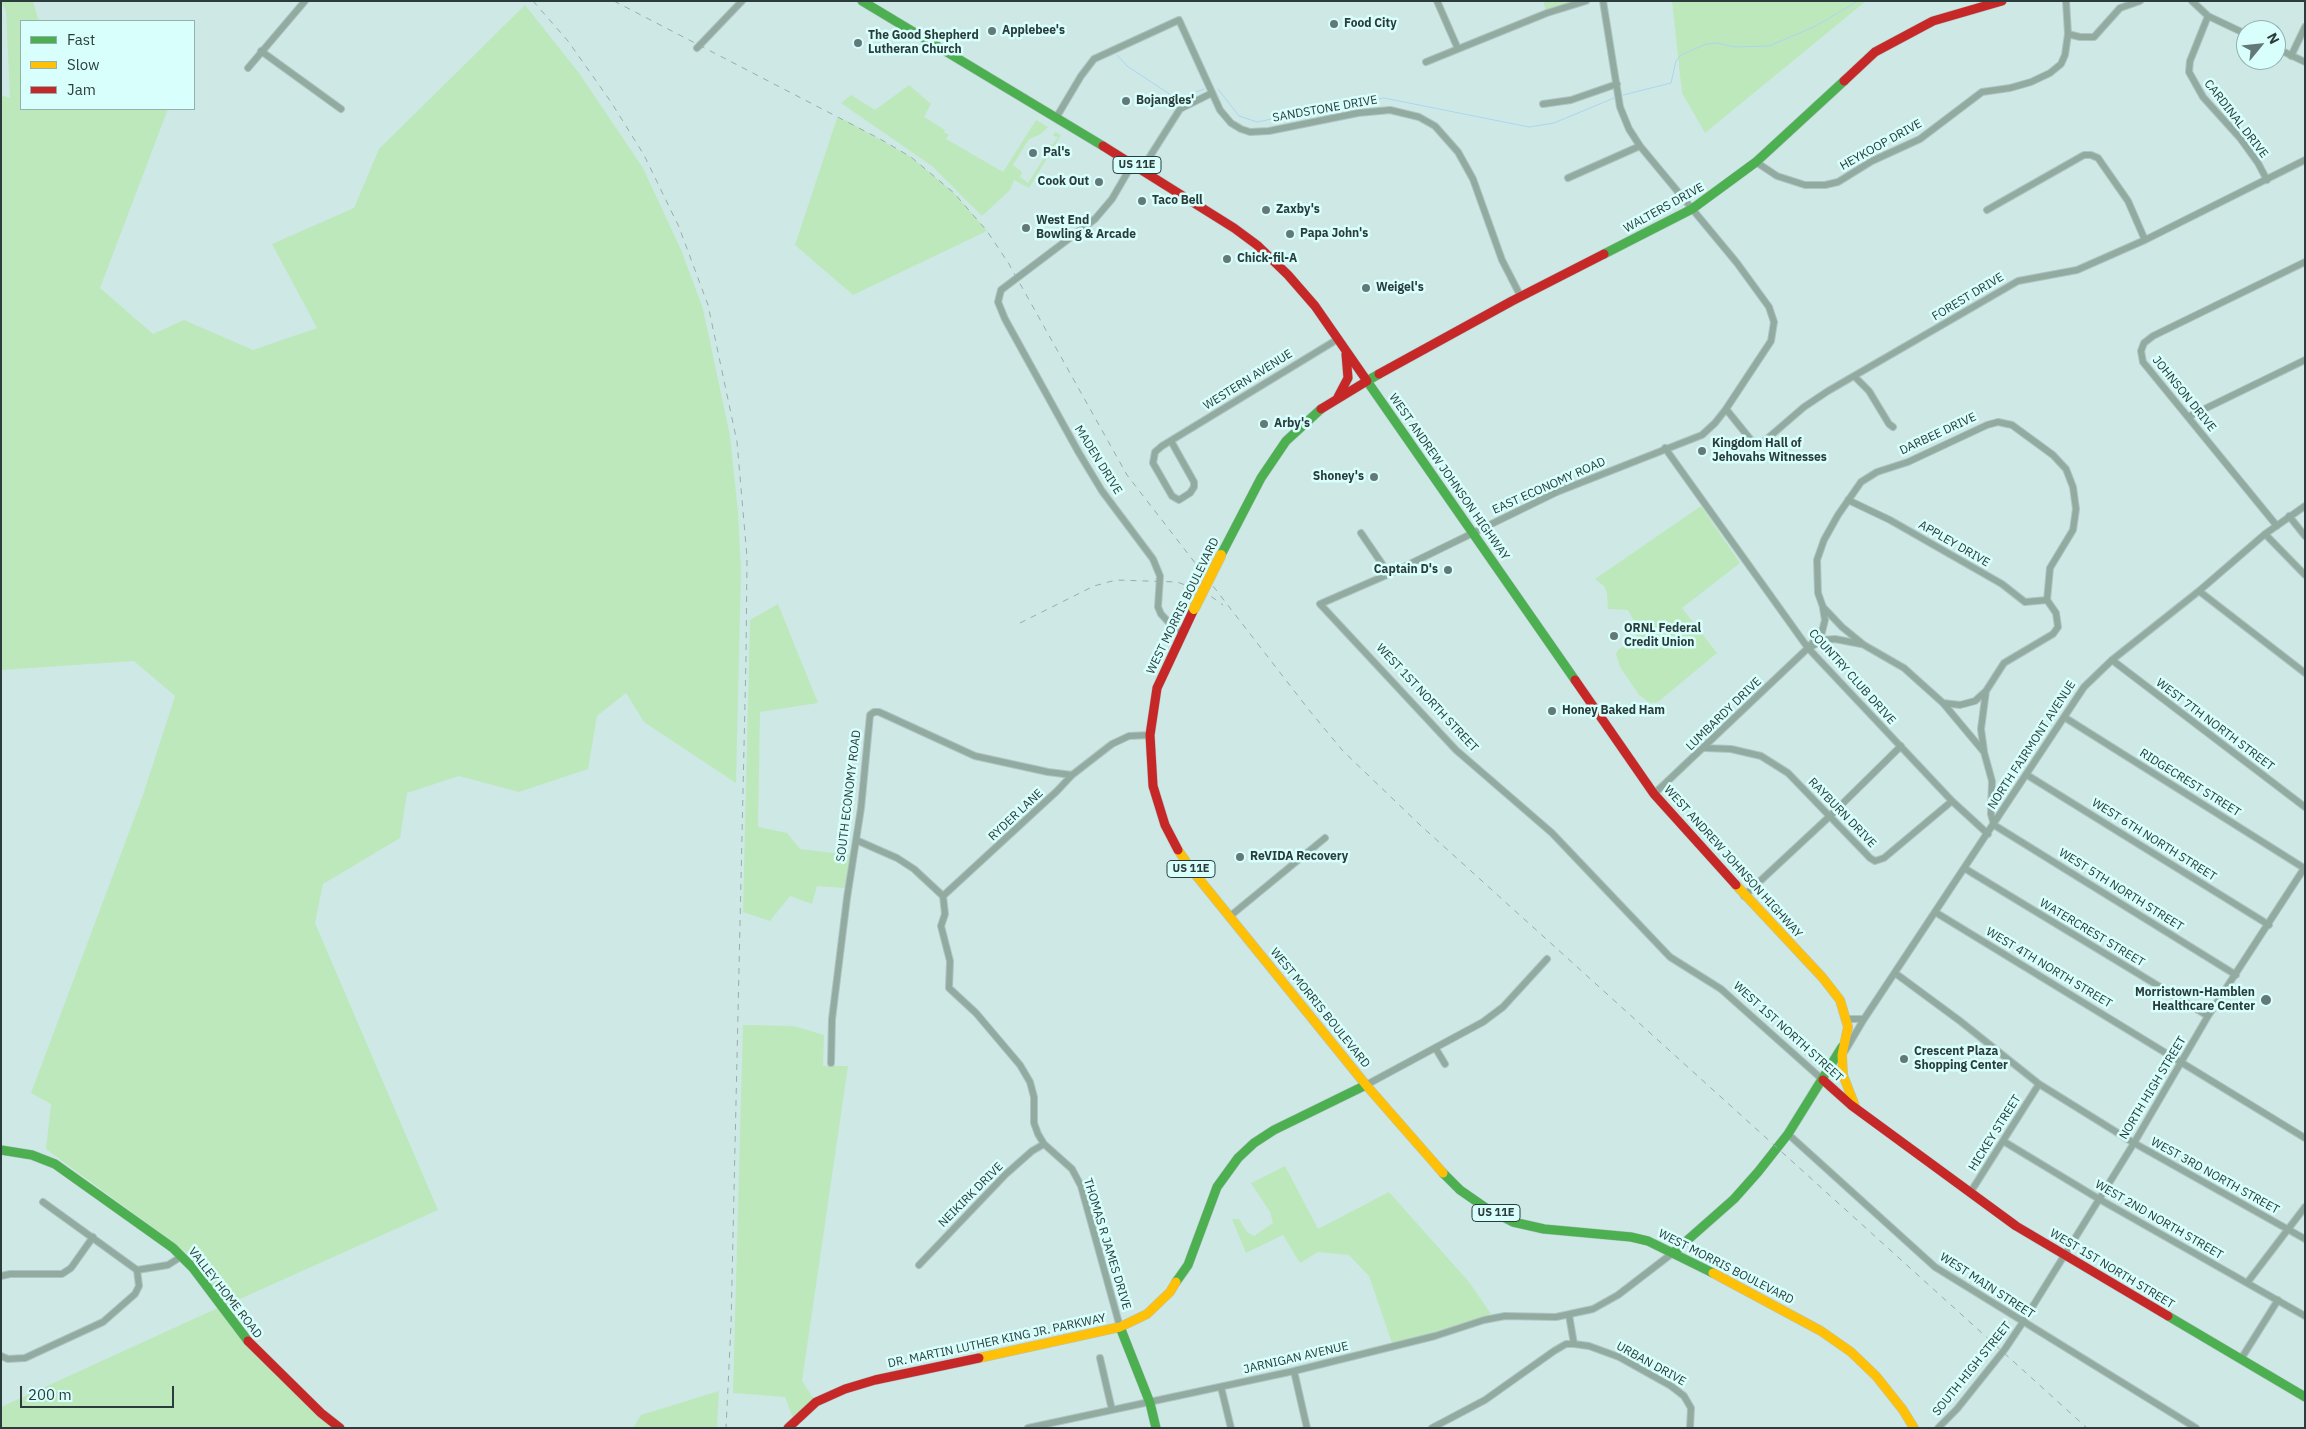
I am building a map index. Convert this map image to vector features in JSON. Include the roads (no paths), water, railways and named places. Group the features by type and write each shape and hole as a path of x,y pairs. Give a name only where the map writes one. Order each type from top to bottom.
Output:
{"main road":[{"name":"WEST ANDREW JOHNSON HIGHWAY","path":"862,1 1138,166 1234,228 1257,245 1310,300 1654,794 1744,896 1831,988 1840,1000 1847,1019 1846,1042 1842,1056 1843,1075 1855,1106"},
{"name":"WALTERS DRIVE","path":"1367,381 1521,297 1692,209 1756,162 1876,52 1933,21 2002,1"},
{"path":"1336,399 1348,378 1346,351"},
{"name":"WEST MORRIS BOULEVARD","path":"1367,381 1320,410 1286,441 1261,478 1183,631 1158,688 1150,735 1154,786 1165,825 1181,856 1366,1085 1434,1165 1460,1190 1486,1208 1513,1222 1544,1230 1631,1237 1648,1241 1674,1252 1821,1331 1846,1349 1876,1376 1903,1410 1914,1428"},
{"path":"1674,1252 1734,1199 1788,1134 1846,1042"},
{"path":"1823,1080 1843,1075"},
{"name":"WEST 1ST NORTH STREET","path":"1823,1080 1851,1105 1855,1106 1970,1193 2065,1256 2305,1397"},
{"name":"DR. MARTIN LUTHER KING JR. PARKWAY","path":"788,1428 816,1402 844,1389 875,1380 1120,1327 1147,1314 1170,1292 1194,1254 1217,1187 1238,1158 1254,1143 1274,1130 1366,1085"},
{"name":"VALLEY HOME ROAD","path":"1,1150 32,1155 55,1164 158,1236 182,1256 252,1347 317,1409 340,1428"},
{"path":"1120,1327 1150,1403 1156,1428"}],"street":[{"path":"248,68 305,1"},
{"path":"697,48 742,1"},
{"path":"1437,1 1458,49"},
{"path":"1426,62 1547,13 1586,1"},
{"name":"EAST ECONOMY ROAD","path":"1320,604 1389,574 1557,492 1702,435 1726,409 1771,342 1774,322 1769,307 1628,129 1620,107 1603,1"},
{"name":"HEYKOOP DRIVE","path":"1756,162 1777,176 1805,185 1825,185 1838,182 1872,161 1920,139 1982,92 2018,86 2050,73 2062,64 2068,34 2066,1"},
{"path":"2068,34 2080,37 2094,37 2120,8 2140,1"},
{"path":"2192,1 2208,16 2236,29"},
{"name":"CARDINAL DRIVE","path":"2208,16 2190,61 2189,72 2192,81 2203,97 2240,138 2267,180"},
{"name":"SANDSTONE DRIVE","path":"1056,118 1081,76 1094,59 1179,20 1212,94 1225,117 1231,123 1250,132 1269,131 1358,113 1390,110 1419,117 1435,126 1458,152 1473,179 1502,260 1521,297"},
{"path":"2291,56 2305,27"},
{"path":"261,51 341,109"},
{"path":"2286,53 2305,62"},
{"path":"1542,104 1571,100 1617,84"},
{"path":"1138,166 1180,109 1212,94"},
{"path":"1568,178 1640,146"},
{"path":"1987,210 2084,155 2091,155 2098,158 2128,200 2145,240"},
{"name":"FOREST DRIVE","path":"1726,409 1751,440 1761,444 1828,390 1854,377 2018,280 2077,270 2145,240 2305,160"},
{"name":"MADEN DRIVE","path":"1138,166 1095,219 1001,290 998,302 1005,319 1079,453 1102,491 1153,559 1160,576 1158,607 1161,614 1174,628 1183,631"},
{"name":"JOHNSON DRIVE","path":"2277,526 2143,362 2141,352 2144,343 2153,336 2305,262"},
{"name":"WESTERN AVENUE","path":"1170,441 1194,482 1194,487 1190,493 1179,500 1172,496 1153,463 1155,452 1170,441 1338,339"},
{"path":"2188,417 2305,360"},
{"path":"1854,377 1869,390 1889,424 1893,427"},
{"name":"DARBEE DRIVE","path":"1808,648 1822,632 1825,620 1818,593 1817,560 1824,540 1861,482 1877,472 1908,462 1987,425 1998,422 2012,425 2053,455 2066,469 2073,487 2076,509 2073,530 2050,568 2047,600"},
{"name":"COUNTRY CLUB DRIVE","path":"1665,448 1808,648 1952,801 1988,834"},
{"name":"APPLEY DRIVE","path":"1848,500 1890,520 2002,584 2025,602 2047,600"},
{"name":"NORTH FAIRMONT AVENUE","path":"1842,1056 1864,1019 2084,687 2112,660 2199,591 2265,534 2305,506"},
{"path":"2289,516 2305,536"},
{"path":"1361,533 1389,574"},
{"path":"2265,534 2305,575"},
{"path":"2199,591 2305,673"},
{"path":"1943,703 1960,705 1976,701 1986,691 2004,662 2053,634 2058,627 2056,613 2047,600"},
{"name":"WEST 1ST NORTH STREET","path":"1320,604 1456,750 1552,833 1670,957 1721,989 1823,1080"},
{"path":"1823,607 1842,627 1864,645 1904,668 1943,703 1984,752"},
{"path":"1808,648 1822,640 1835,639 1864,645"},
{"name":"LUMBARDY DRIVE","path":"1654,794 1705,748 1808,648"},
{"name":"WEST 7TH NORTH STREET","path":"2112,660 2305,807"},
{"path":"1986,691 1981,729 1984,752 1992,781 1991,814 1994,825"},
{"name":"SOUTH ECONOMY ROAD","path":"831,1063 832,1019 856,840 870,715 878,712 975,756 1048,772 1072,775"},
{"name":"RIDGECREST STREET","path":"2064,717 2304,868"},
{"name":"RYDER LANE","path":"943,896 1057,792 1072,775 1112,744 1129,736 1150,735"},
{"path":"1744,896 1830,816 1900,746"},
{"name":"RAYBURN DRIVE","path":"1705,748 1731,749 1761,756 1788,773 1870,858 1876,861 1884,858 1952,801"},
{"name":"WEST 6TH NORTH STREET","path":"2027,774 2269,925"},
{"name":"WEST 5TH NORTH STREET","path":"1994,825 2236,975"},
{"path":"1229,917 1326,838"},
{"path":"856,840 897,858 914,869 943,896"},
{"name":"WATERCREST STREET","path":"1964,868 2208,1016"},
{"name":"NORTH HIGH STREET","path":"2024,1322 2134,1143 2208,1016 2269,925 2304,868"},
{"name":"THOMAS R JAMES DRIVE","path":"943,896 945,914 941,926 950,961 949,988 976,1013 1030,1082 1034,1096 1034,1123 1044,1144 1072,1169 1081,1186 1120,1327"},
{"name":"WEST 4TH NORTH STREET","path":"1935,912 2305,1138"},
{"name":"DR. MARTIN LUTHER KING JR. PARKWAY","path":"1366,1085 1483,1022 1503,1007 1547,960"},
{"name":"WEST 3RD NORTH STREET","path":"1895,974 1960,1021 2039,1084 2134,1143 2305,1239"},
{"path":"1847,1019 1864,1019"},
{"path":"1436,1048 1445,1064"},
{"name":"HICKEY STREET","path":"1970,1193 2039,1084"},
{"name":"WEST MAIN STREET","path":"1788,1134 1935,1267 2196,1428"},
{"name":"WEST 2ND NORTH STREET","path":"2002,1141 2099,1199 2305,1316"},
{"name":"NEIKIRK DRIVE","path":"919,1265 1006,1174 1032,1151 1044,1144"},
{"path":"1,1356 8,1360 25,1358 103,1322 135,1294 139,1286 137,1270 43,1202"},
{"path":"2247,1283 2305,1207"},
{"path":"1,1276 10,1274 62,1274 72,1268 93,1237"},
{"name":"JARNIGAN AVENUE","path":"1028,1428 1294,1371 1435,1336 1484,1320 1505,1316 1569,1316 1593,1309 1618,1295 1674,1252"},
{"path":"137,1270 168,1265 182,1256"},
{"path":"2241,1359 2278,1300"},
{"path":"1432,1428 1484,1400 1554,1351 1566,1344 1574,1344 1569,1316"},
{"name":"SOUTH HIGH STREET","path":"1938,1428 1957,1410 2024,1322"},
{"name":"URBAN DRIVE","path":"1574,1344 1589,1346 1620,1358 1671,1386 1684,1396 1691,1408 1690,1428"},
{"path":"1100,1358 1112,1410"},
{"path":"1294,1371 1307,1428"},
{"path":"1221,1387 1231,1428"}],"waterway":[{"path":"1623,95 1671,83 1676,61 1681,55 1706,44 1718,43 1735,47 1769,46 1816,26 1858,1"},
{"path":"1117,55 1127,66 1177,99 1204,89"},
{"path":"1218,89 1239,116 1257,122 1339,105"},
{"path":"1348,103 1384,98 1529,127 1554,123 1614,98"}],"railway":[{"path":"533,1 568,41 611,102 644,155 679,227 708,305 737,442 747,557 746,658 731,1325 726,1428"},
{"path":"614,1 880,139 911,157 954,193 987,231 1009,264 1127,475 1309,710 1343,751 1419,824 2087,1428"},
{"path":"1020,623 1094,586 1116,580 1177,582 1205,592 1223,605"}],"place":[{"name":"Food City","path":"1334,24"},
{"name":"Applebee's","path":"992,31"},
{"name":"The Good Shepherd Lutheran Church","path":"858,43"},
{"name":"Bojangles'","path":"1126,101"},
{"name":"Pal's","path":"1033,153"},
{"name":"Cook Out","path":"1099,182"},
{"name":"Taco Bell","path":"1142,201"},
{"name":"Zaxby's","path":"1266,210"},
{"name":"West End Bowling & Arcade","path":"1026,228"},
{"name":"Papa John's","path":"1290,234"},
{"name":"Chick-fil-A","path":"1227,259"},
{"name":"Weigel's","path":"1366,288"},
{"name":"Arby's","path":"1264,424"},
{"name":"Kingdom Hall of Jehovahs Witnesses","path":"1702,451"},
{"name":"Shoney's","path":"1374,477"},
{"name":"Captain D's","path":"1448,570"},
{"name":"ORNL Federal Credit Union","path":"1614,636"},
{"name":"Honey Baked Ham","path":"1552,711"},
{"name":"ReVIDA Recovery","path":"1240,857"},
{"name":"Morristown-Hamblen Healthcare Center","path":"2266,1000"},
{"name":"Crescent Plaza Shopping Center","path":"1904,1059"}]}
